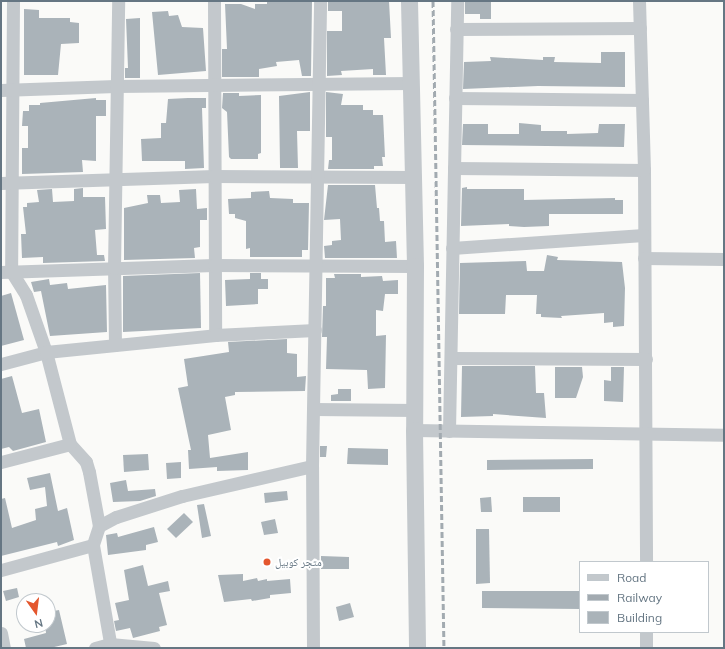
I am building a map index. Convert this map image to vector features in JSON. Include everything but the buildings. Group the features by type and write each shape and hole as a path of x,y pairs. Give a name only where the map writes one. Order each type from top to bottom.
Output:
{"street":[{"path":"13,1 7,90 6,272 26,295 46,352 70,444 88,467 98,526 93,545 111,646"},
{"path":"115,345 114,268 118,1"},
{"path":"214,1 212,84 215,335"},
{"path":"313,648 312,466 317,266 320,1"},
{"path":"409,1 415,266 414,430 417,648"},
{"path":"449,431 457,1"},
{"path":"639,1 644,170 646,561"},
{"path":"456,28 640,28"},
{"path":"7,90 212,84 411,83"},
{"path":"455,98 642,100"},
{"path":"454,168 644,170"},
{"path":"7,183 214,176 413,177"},
{"path":"452,248 644,235"},
{"path":"644,258 724,259"},
{"path":"6,272 214,265 415,266"},
{"path":"1,364 46,352 215,335 315,330"},
{"path":"451,358 646,359"},
{"path":"314,409 415,410"},
{"path":"414,430 646,435 724,435"},
{"path":"1,462 70,444"},
{"path":"98,526 128,513 182,496 312,466"},
{"path":"1,570 93,545"},
{"path":"1,633 4,648"},
{"path":"646,633 646,648"},
{"path":"95,648 111,646 154,648"}],"railway":[{"path":"433,1 444,648"}],"place":[{"name":"متجر كوبيل","path":"267,562"}]}
